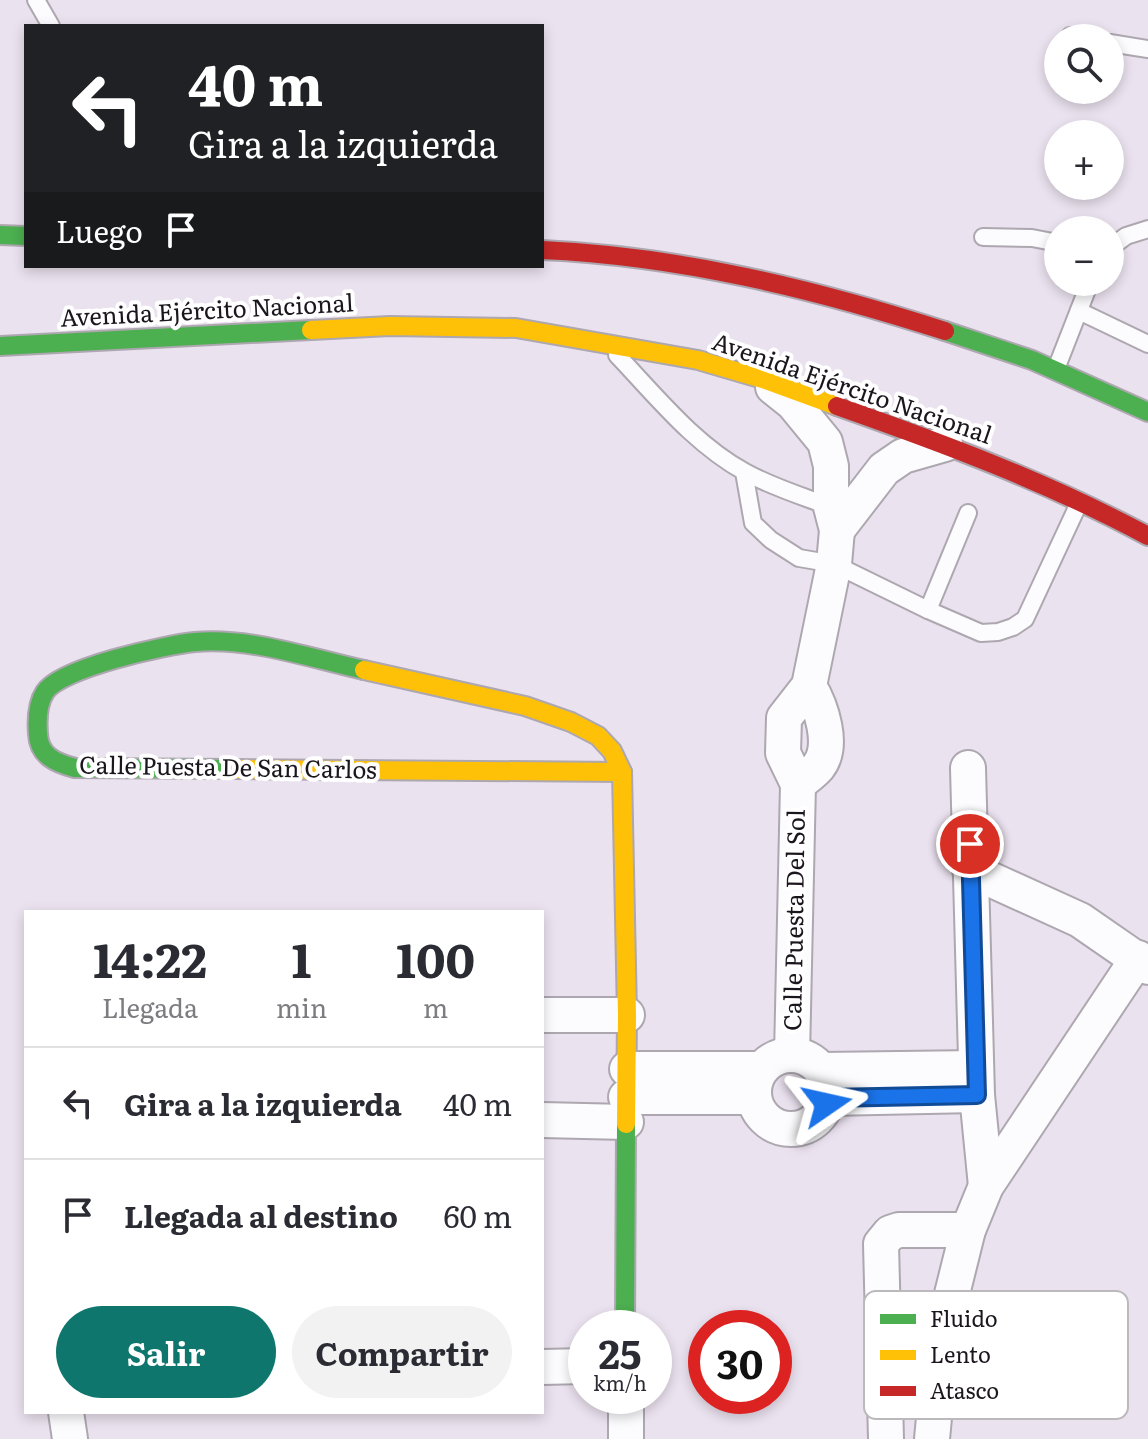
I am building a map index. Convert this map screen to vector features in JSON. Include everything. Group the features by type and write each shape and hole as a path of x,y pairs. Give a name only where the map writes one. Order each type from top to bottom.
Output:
{"main road":[{"path":"0,235 24,236"},
{"path":"544,250 586,252 754,277 895,315 1032,360 1148,412"},
{"name":"Avenida Ejército Nacional","path":"0,346 419,325 516,328 604,342 698,360 763,379 945,444 1081,500 1148,536"},
{"name":"Calle Puesta De San Carlos","path":"198,642 226,643 264,648 525,706 571,722 598,736 612,751 622,772 75,768 47,757 38,744 38,712 42,697 50,685 66,676 169,646 198,642"},
{"path":"622,772 627,1015 625,1310"}],"street":[{"name":"Calle Puesta Del Sol","path":"763,379 793,403 825,442 831,466 834,534 809,686 784,718 783,753 798,784 792,1055"},
{"name":"Calle Puesta Del Sol","path":"834,534 884,469 903,456 945,444"},
{"path":"968,768 976,1082 986,1186"},
{"path":"954,1291 968,1230 986,1186 1143,962 1080,920 970,870"},
{"path":"544,1015 627,1015"},
{"path":"792,1055 803,1056 825,1084 822,1114 813,1122 791,1129 768,1122 760,1113 758,1083 780,1056 792,1055"},
{"path":"825,1084 976,1082"},
{"path":"544,1119 626,1096 758,1083"},
{"path":"882,1291 881,1244 890,1233 899,1230 968,1230"},
{"path":"544,1367 568,1366"},
{"path":"66,1414 70,1439"},
{"path":"626,1414 626,1439"},
{"path":"885,1419 886,1439"},
{"path":"932,1439 934,1419"}],"lane":[{"path":"41,3 50,24"},
{"path":"1124,45 1148,49"},
{"path":"1124,238 1148,229"},
{"path":"983,237 1044,240"},
{"path":"1056,370 1085,296"},
{"path":"1079,311 1148,344"},
{"path":"604,342 688,430 834,534 928,610 981,633 998,632 1025,619 1081,500"},
{"path":"744,472 753,523 771,540 799,558 834,534"},
{"path":"928,610 968,513"}],"traffic: fast":[{"path":"0,235 24,236"},
{"path":"0,346 311,330"},
{"path":"945,331 1032,360 1148,412"},
{"path":"235,769 68,766 45,753 39,742 40,702 55,683 91,666 195,642 258,645 364,670"},
{"path":"625,1310 626,1124"}],"traffic: slow":[{"path":"311,330 390,326 516,328 698,360 837,406"},
{"path":"364,670 525,706 571,722 598,736 612,751 622,772 626,1124"},
{"path":"235,769 622,772"}],"traffic: jam":[{"path":"544,250 644,259 746,277 846,301 945,331"},
{"path":"837,406 995,465 1072,498 1148,536"}],"route":[{"path":"827,1104 828,1098 977,1095 970,844"}]}
